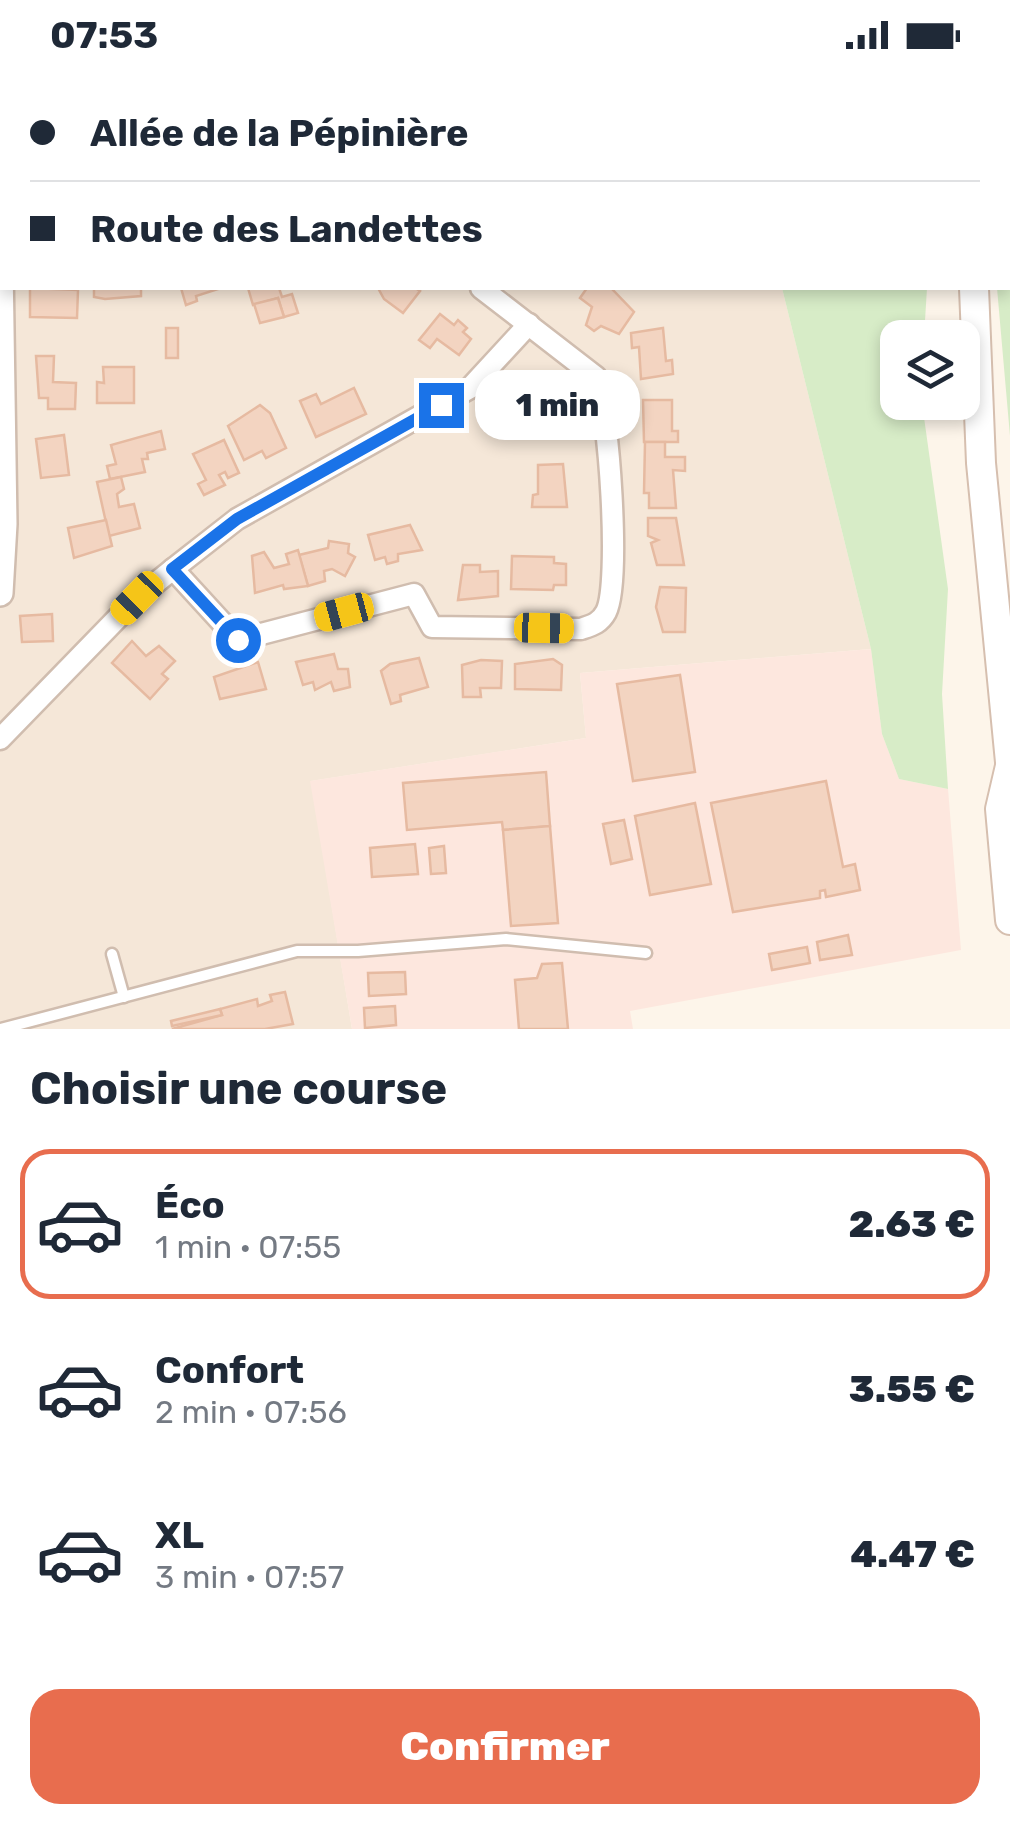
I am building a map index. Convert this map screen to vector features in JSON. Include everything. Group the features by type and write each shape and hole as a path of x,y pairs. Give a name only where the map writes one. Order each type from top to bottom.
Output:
{"main road":[{"path":"974,290 981,464 1010,764 1000,809 1010,920"}],"street":[{"path":"0,91 0,104"},
{"path":"0,290 0,593"},
{"path":"172,569 238,640 414,594 432,627 581,629 598,624 608,609 612,506 604,396 596,376 484,290"},
{"path":"0,739 137,598 172,569 237,519 470,388 529,324"}],"lane":[{"path":"1,1029 297,951 358,951 506,938 646,953"},
{"path":"112,954 124,997"}],"shaded area":[{"path":"0,290 782,290 871,649 580,673 586,738 311,781 352,1029 0,1029"},
{"path":"871,649 882,734 899,779 948,789 961,950 630,1011 633,1029 352,1029 310,781 586,738 580,673"}],"green space":[{"path":"782,290 927,290 925,320 880,320 880,420 924,420 948,589 942,694 948,789 899,779 882,734 871,649"},
{"path":"997,290 1010,290 1010,436"}],"building":[{"path":"30,290 78,290 77,318 30,317"},
{"path":"94,290 141,290 141,296 94,297"},
{"path":"182,290 215,290 196,296 197,301 186,305"},
{"path":"249,290 280,290 282,297 292,294 298,313 284,317 278,298 253,305"},
{"path":"379,290 420,291 403,313 384,299"},
{"path":"586,290 613,290 634,312 619,334 601,326 594,331 586,325 592,307 580,298"},
{"path":"278,298 284,317 260,323 254,304"},
{"path":"440,314 454,325 458,320 467,328 463,332 471,339 459,355 437,339 430,348 419,340"},
{"path":"166,328 178,328 178,358 166,358"},
{"path":"663,328 666,361 672,360 673,374 641,379 639,347 632,348 631,333"},
{"path":"36,356 54,356 53,382 76,383 75,409 48,409 48,398 39,398"},
{"path":"103,367 134,367 134,403 97,403 97,382 104,383"},
{"path":"354,388 366,414 316,437 300,401 316,394 321,404"},
{"path":"643,400 672,400 672,431 678,431 678,442 644,442"},
{"path":"260,405 270,413 286,448 266,458 262,451 244,460 228,426"},
{"path":"530,412 555,412 557,438 530,438"},
{"path":"161,431 165,449 147,453 148,459 142,459 145,472 110,479 107,466 116,464 111,445"},
{"path":"64,435 69,475 41,478 36,439"},
{"path":"224,440 239,473 228,478 225,472 219,475 225,485 204,495 198,484 206,480 193,454"},
{"path":"645,442 665,442 665,457 685,457 685,471 673,470 676,508 649,508 649,493 644,493"},
{"path":"563,464 567,507 532,507 533,495 538,494 538,465"},
{"path":"121,477 124,489 117,494 119,507 134,504 140,528 109,536 97,482"},
{"path":"648,518 676,518 684,565 657,565 651,543 658,540 648,536"},
{"path":"106,520 112,546 74,558 68,528"},
{"path":"410,525 422,550 398,554 398,561 387,564 385,557 375,560 368,535"},
{"path":"329,541 349,544 348,553 355,557 345,576 332,569 324,571 325,581 308,586 299,555 328,548"},
{"path":"298,550 308,586 284,589 283,585 255,593 252,556 264,552 274,568 289,564 286,554"},
{"path":"512,556 554,557 554,563 566,564 566,585 554,585 553,590 511,589"},
{"path":"463,565 480,565 480,572 498,571 498,596 458,600"},
{"path":"660,587 686,588 685,632 663,632 656,607"},
{"path":"52,614 53,641 22,642 20,616"},
{"path":"132,641 146,656 159,646 175,661 162,674 168,679 150,699 112,663"},
{"path":"334,654 338,669 348,669 350,687 334,691 331,682 315,690 313,682 303,685 296,662"},
{"path":"419,658 428,687 400,695 401,701 391,704 381,671 390,664"},
{"path":"553,659 562,665 561,690 515,689 515,664"},
{"path":"481,660 502,661 501,688 480,688 481,697 463,697 462,665"},
{"path":"258,662 266,689 220,699 214,677"},
{"path":"680,675 695,772 633,781 617,684"},
{"path":"546,772 550,826 503,830 502,822 407,830 403,783"},
{"path":"826,781 843,867 855,864 860,890 826,897 825,890 820,891 820,898 733,912 711,803"},
{"path":"695,803 711,884 650,895 635,816"},
{"path":"624,820 632,859 611,864 603,824"},
{"path":"550,826 558,923 511,926 503,830"},
{"path":"415,844 418,874 372,877 370,848"},
{"path":"444,846 446,873 431,874 429,848"},
{"path":"848,935 852,955 820,960 817,942"},
{"path":"807,947 810,963 772,970 769,954"},
{"path":"562,963 568,1029 519,1029 515,980 537,978 542,964"},
{"path":"405,972 406,994 369,996 368,973"},
{"path":"285,992 293,1024 265,1029 172,1029 222,1015 220,1009 257,999 258,1006 272,1001 270,995"},
{"path":"395,1006 396,1025 365,1028 364,1008"},
{"path":"220,1009 222,1015 172,1026 171,1021"}],"route":[{"path":"238,640 172,569 237,519 441,405"}]}
